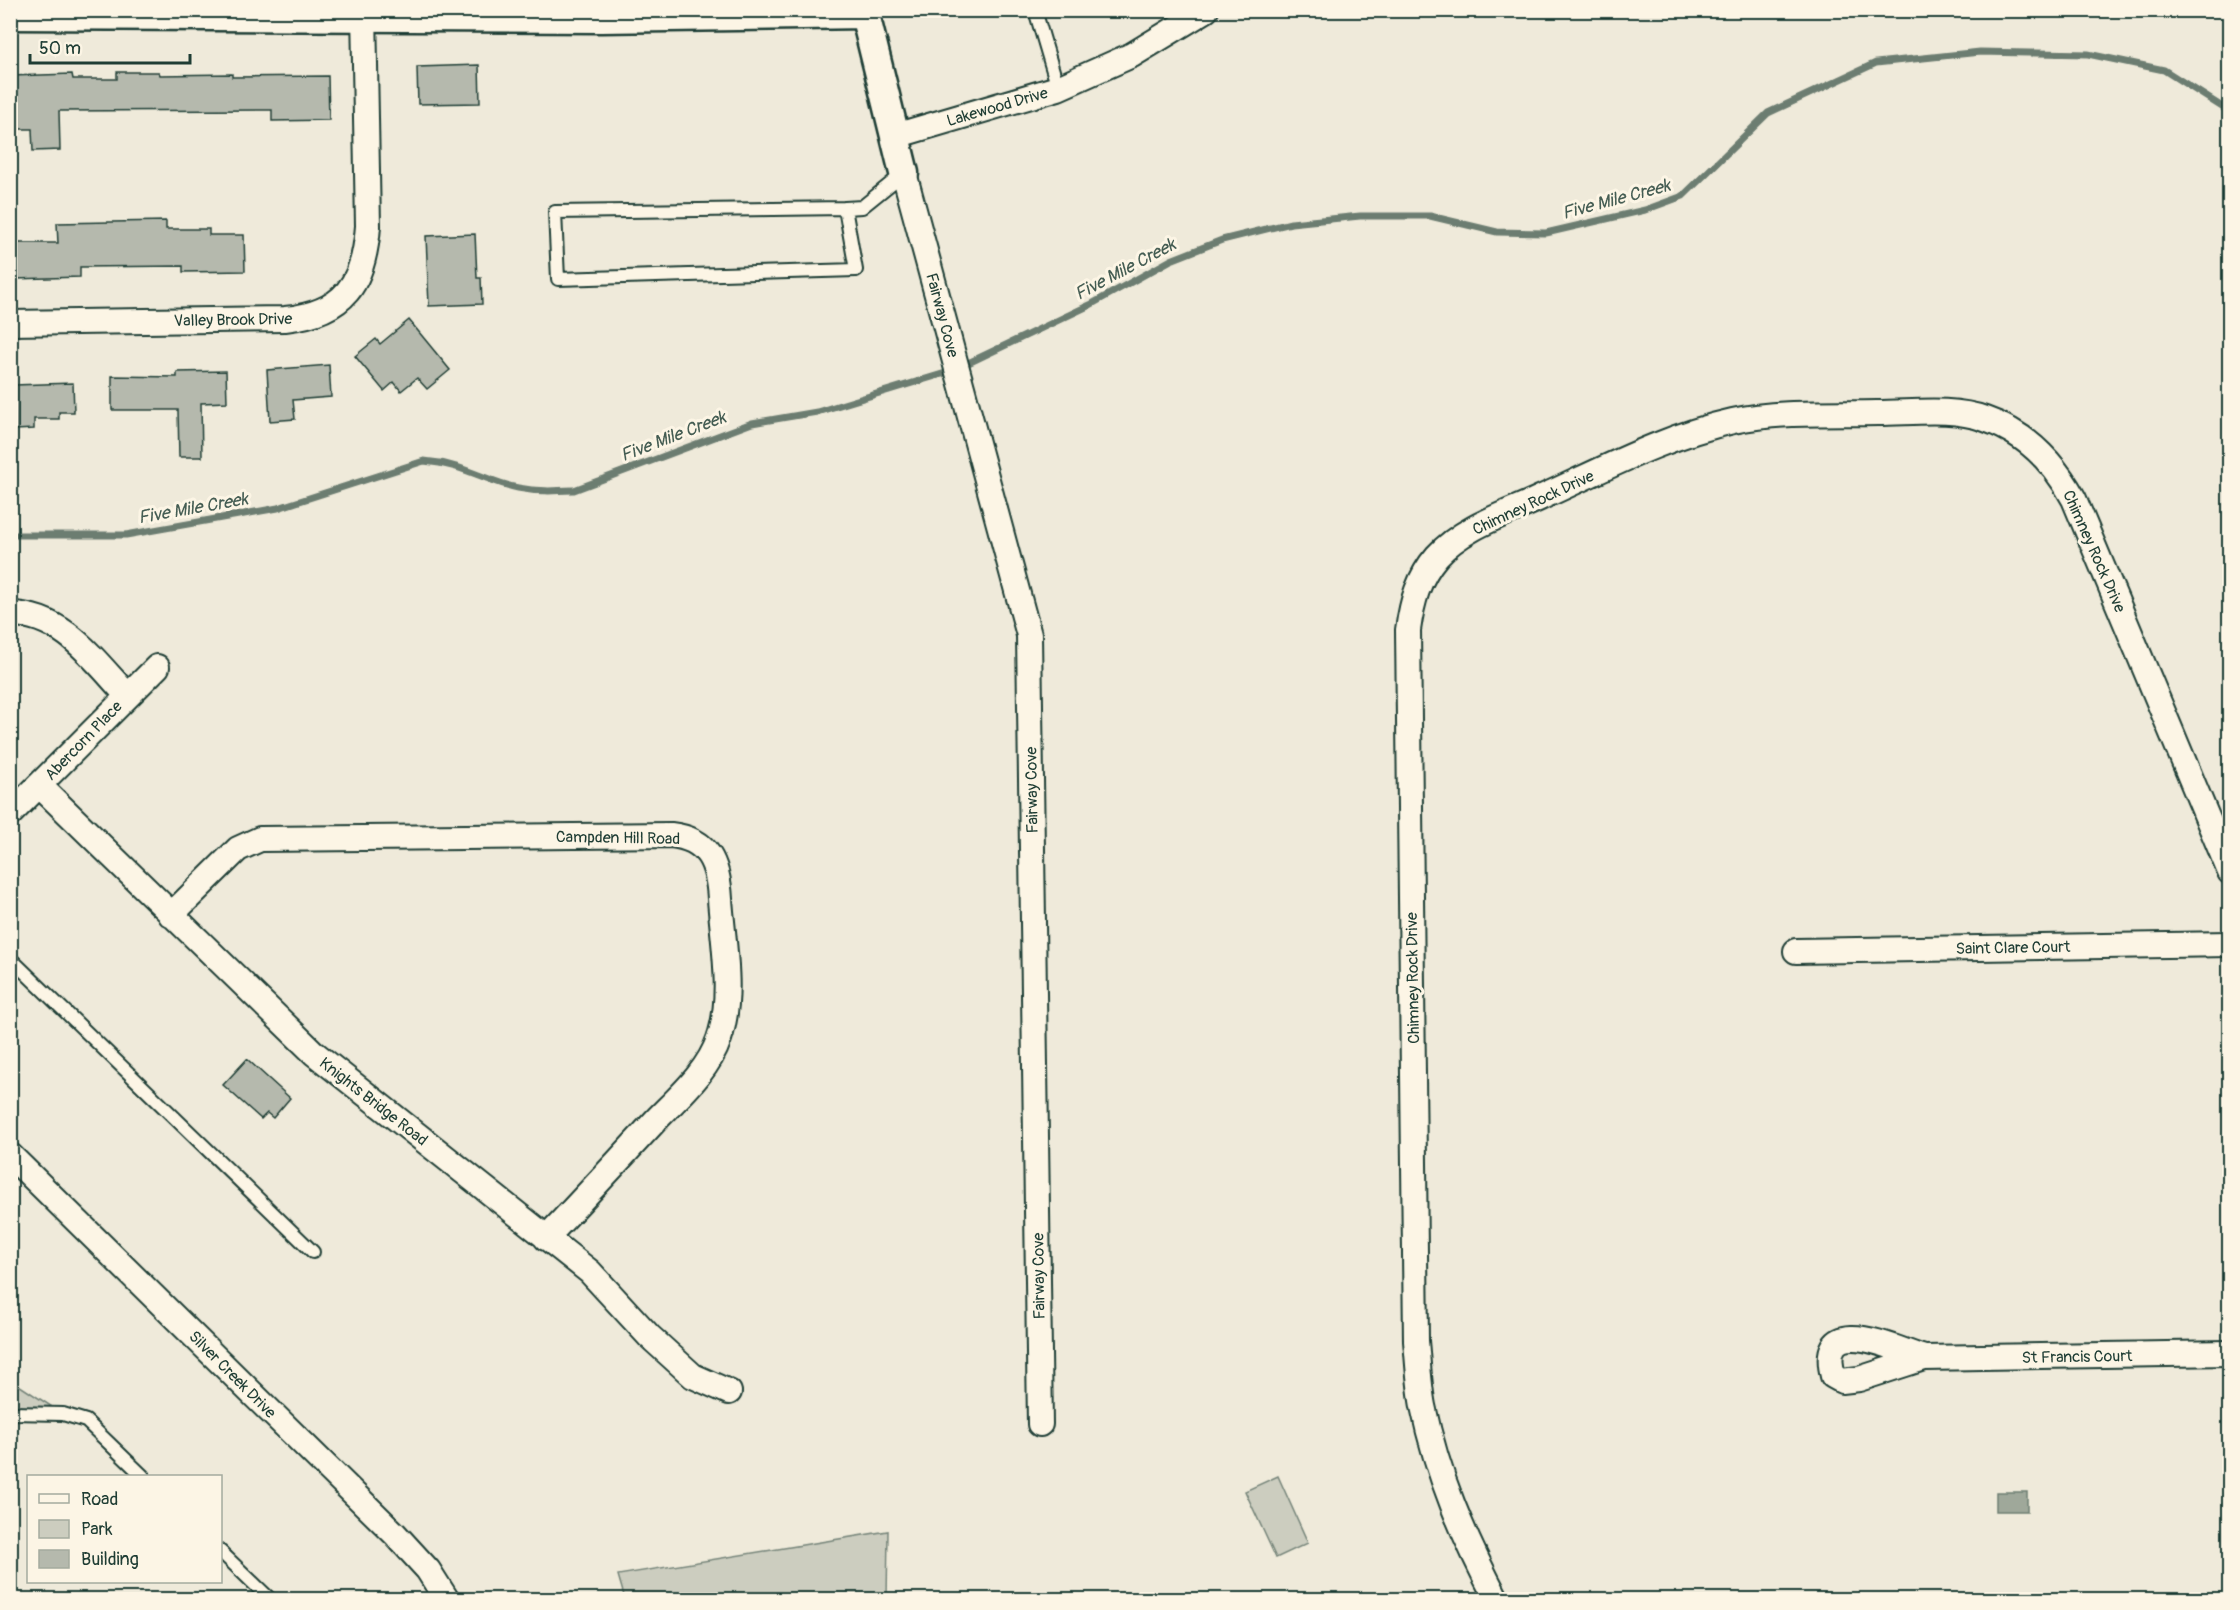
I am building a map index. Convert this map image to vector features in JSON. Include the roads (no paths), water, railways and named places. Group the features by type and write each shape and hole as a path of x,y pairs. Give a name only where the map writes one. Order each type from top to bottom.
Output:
{"street":[{"name":"Lakewood Drive","path":"896,136 1058,88 1132,56 1206,10"},
{"path":"10,15 864,12 904,172"},
{"name":"Valley Brook Drive","path":"10,323 285,319 309,317 340,300 361,272 366,253 368,226 364,14"},
{"name":"Fairway Cove","path":"904,172 1029,635 1040,1424"},
{"name":"Chimney Rock Drive","path":"1497,1599 1456,1517 1436,1461 1422,1403 1416,1341 1408,630 1418,584 1439,554 1472,529 1630,457 1689,434 1733,421 1770,416 1943,412 1984,418 2027,440 2050,461 2074,499 2229,873"},
{"path":"10,614 38,616 57,626 127,695"},
{"name":"Abercorn Place","path":"10,814 157,667"},
{"name":"Knights Bridge Road","path":"39,785 322,1060 590,1272 649,1336 693,1376 729,1392"},
{"name":"Campden Hill Road","path":"171,915 238,849 249,842 267,838 671,835 685,837 701,845 712,858 719,884 726,1003 720,1038 700,1072 546,1238"},
{"name":"Saint Clare Court","path":"1796,951 2229,944"},
{"name":"Silver Creek Drive","path":"10,1155 395,1534 428,1570 447,1599"},
{"name":"St Francis Court","path":"1924,1358 2229,1353"}],"lane":[{"path":"1035,10 1058,88"},
{"path":"845,208 856,270 558,279 555,212 862,207 904,172"},
{"path":"10,958 313,1252"},
{"path":"10,1413 63,1414 86,1421 142,1475"},
{"path":"222,1553 271,1599"}],"waterway":[{"name":"Five Mile Creek","path":"962,366 1090,305 1171,260 1222,240 1291,223 1360,216 1430,216 1497,232 1546,233 1645,210 1683,196 1768,113 1876,63 1980,52 2088,54 2164,70 2230,112"},
{"name":"Five Mile Creek","path":"10,535 126,535 278,508 424,461 462,469 518,488 539,491 574,490 752,423 817,412 952,371"}]}
